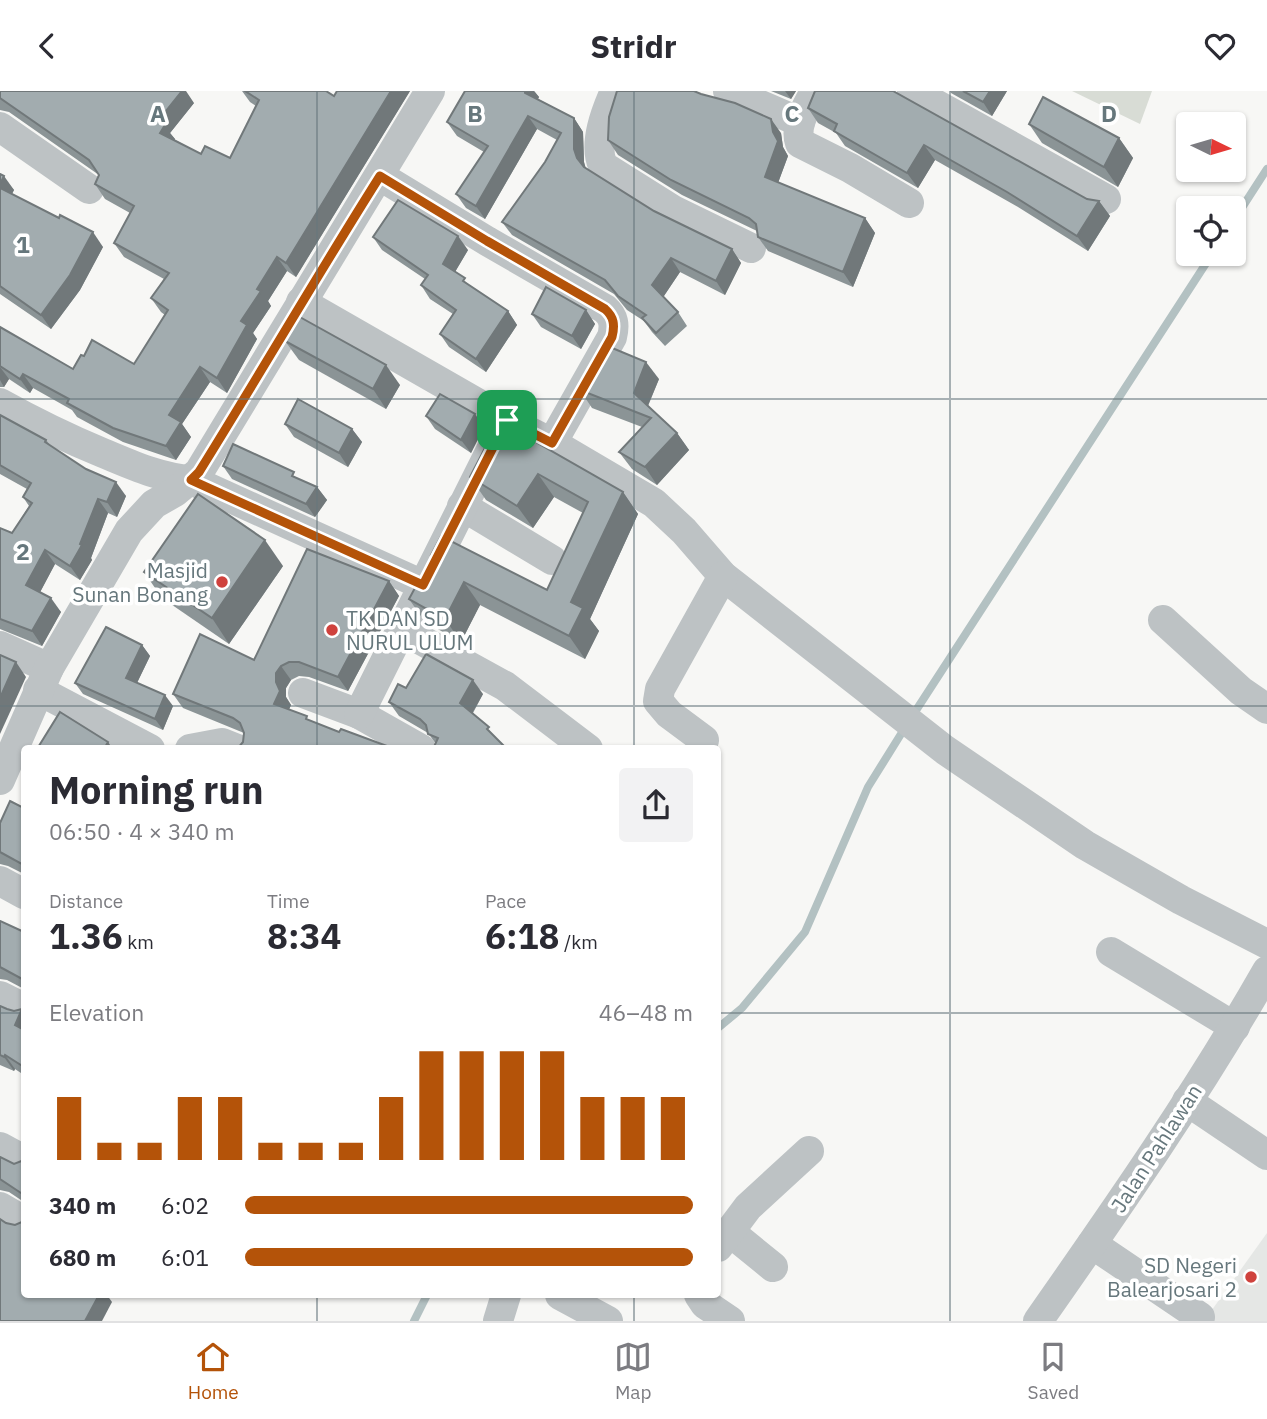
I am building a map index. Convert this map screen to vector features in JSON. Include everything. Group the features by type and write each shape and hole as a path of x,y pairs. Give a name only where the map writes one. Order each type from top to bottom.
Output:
{"street":[{"path":"10,773 44,679 129,531 154,504 199,472 430,91"},
{"path":"615,91 602,129 600,151 603,166 673,210 751,248"},
{"path":"728,91 800,122"},
{"path":"815,91 800,122 798,135 803,146 850,168 909,203"},
{"path":"912,91 1106,199"},
{"path":"0,127 89,189"},
{"path":"380,176 605,309 612,316 612,337 552,443"},
{"path":"301,302 654,503 684,531 723,576 945,750 1084,845 1181,900 1267,944"},
{"path":"0,403 46,429 169,479 191,480 423,585"},
{"path":"359,714 507,420"},
{"path":"462,506 552,560"},
{"path":"704,740 668,714 658,701 660,689 723,576"},
{"path":"1163,619 1241,691 1267,709"},
{"path":"401,629 505,686 582,745"},
{"path":"0,646 44,679 144,745"},
{"path":"303,693 359,714 414,745"},
{"path":"0,881 21,892"},
{"path":"1111,952 1235,1027"},
{"name":"Jalan Pahlawan","path":"1038,1321 1187,1101 1267,971"},
{"path":"0,996 21,1006"},
{"path":"1187,1101 1267,1155"},
{"path":"0,1147 21,1158"},
{"path":"773,1267 724,1240 748,1207 809,1151"},
{"path":"0,1206 21,1219"},
{"path":"1092,1244 1200,1317"},
{"path":"498,1321 505,1298"},
{"path":"566,1298 608,1321"},
{"path":"701,1298 705,1304 730,1321"}],"shaded area":[{"path":"1072,91 1152,91 1140,124"},
{"name":"SD Negeri Balearjosari 2","path":"1267,1233 1267,1321 1204,1321"}],"building":[{"path":"0,91 182,91 158,121 165,125 160,133 201,154 205,146 230,158 259,100 245,91 326,91 334,96 337,91 391,91 286,263 277,257 257,289 261,291 241,321 247,325 217,378 200,367 169,415 181,422 166,446 113,428 67,403 69,399 23,374 20,379 0,366 0,327 73,369 92,340 134,364 168,310 151,298 169,273 114,243 134,206 95,184 99,175 89,160 0,98"},
{"path":"465,91 525,91 574,118 574,149 584,167 654,211 732,249 716,281 671,258 652,285 678,312 656,333 642,318 646,315 618,296 605,280 502,222 545,162 561,133 528,116 476,206 456,194 488,146 447,122"},
{"path":"617,91 694,91 735,103 771,119 778,141 765,177 865,218 843,272 758,237 756,224 749,218 671,180 608,140 609,117"},
{"path":"815,91 893,91 1087,199 1099,201 1077,236 924,145 907,173 834,131 837,124 808,108"},
{"path":"963,91 990,91 983,102"},
{"path":"1043,97 1119,138 1104,167 1029,124"},
{"path":"0,188 93,232 70,275 41,315 0,286"},
{"path":"398,200 458,236 443,264 508,311 476,359 440,334 456,310 421,285 428,275 373,237"},
{"path":"546,287 586,310 572,336 532,314"},
{"path":"298,316 386,365 373,389 285,341"},
{"path":"605,345 646,362 634,393 677,433 645,467 619,452 651,418 580,390"},
{"path":"440,394 475,414 461,440 426,416"},
{"path":"298,399 352,429 339,453 285,424"},
{"path":"0,415 46,440 45,442 86,469 116,482 107,502 98,499 80,544 82,545 70,566 45,550 26,585 51,598 32,631 0,619 0,528 12,533 32,503 23,497 31,483 0,465"},
{"path":"499,421 623,492 571,602 583,608 569,636 464,582 445,619 409,599 416,586 424,589 437,558 431,555 441,536 547,590 588,502 538,474 517,506 470,477"},
{"path":"233,444 294,472 292,476 317,487 306,504 223,466"},
{"path":"198,494 265,540 212,618 144,572"},
{"path":"307,549 389,581 338,677 299,662 289,662 281,666 276,673 280,691 274,704 339,732 341,729 384,745 240,745 244,733 240,723 173,694 200,634 254,660"},
{"path":"106,627 142,645 126,678 165,695 155,719 75,683"},
{"path":"426,654 473,680 460,703 489,727 487,729 503,745 435,745 438,738 428,734 426,725 420,719 389,702 398,684 406,688"},
{"path":"0,655 16,662 0,698"},
{"path":"60,712 108,742 106,745 39,745"},
{"path":"10,801 21,806 21,863 0,852 0,823"},
{"path":"0,921 21,931 21,978 0,967"},
{"path":"0,1006 14,1011 21,1009 15,1025 21,1028 21,1065 5,1055 0,1055"},
{"path":"0,1157 14,1164 21,1161 21,1193 0,1179"},
{"path":"0,1219 15,1225 21,1222 21,1298 97,1298 85,1321 0,1321"}],"waterway":[{"path":"1246,201 1267,169"},
{"path":"913,715 1204,266"},
{"path":"721,1026 742,1008 805,932 868,787 906,726"},
{"path":"414,1321 426,1298"}],"place":[{"name":"Masjid Sunan Bonang","path":"222,582"},
{"name":"TK DAN SD NURUL ULUM","path":"332,630"},
{"name":"SD Negeri Balearjosari 2","path":"1251,1277"}],"route":[{"path":"380,176 608,310 612,316 612,337 552,443 507,420 423,585 191,480 199,472 380,176"}]}
